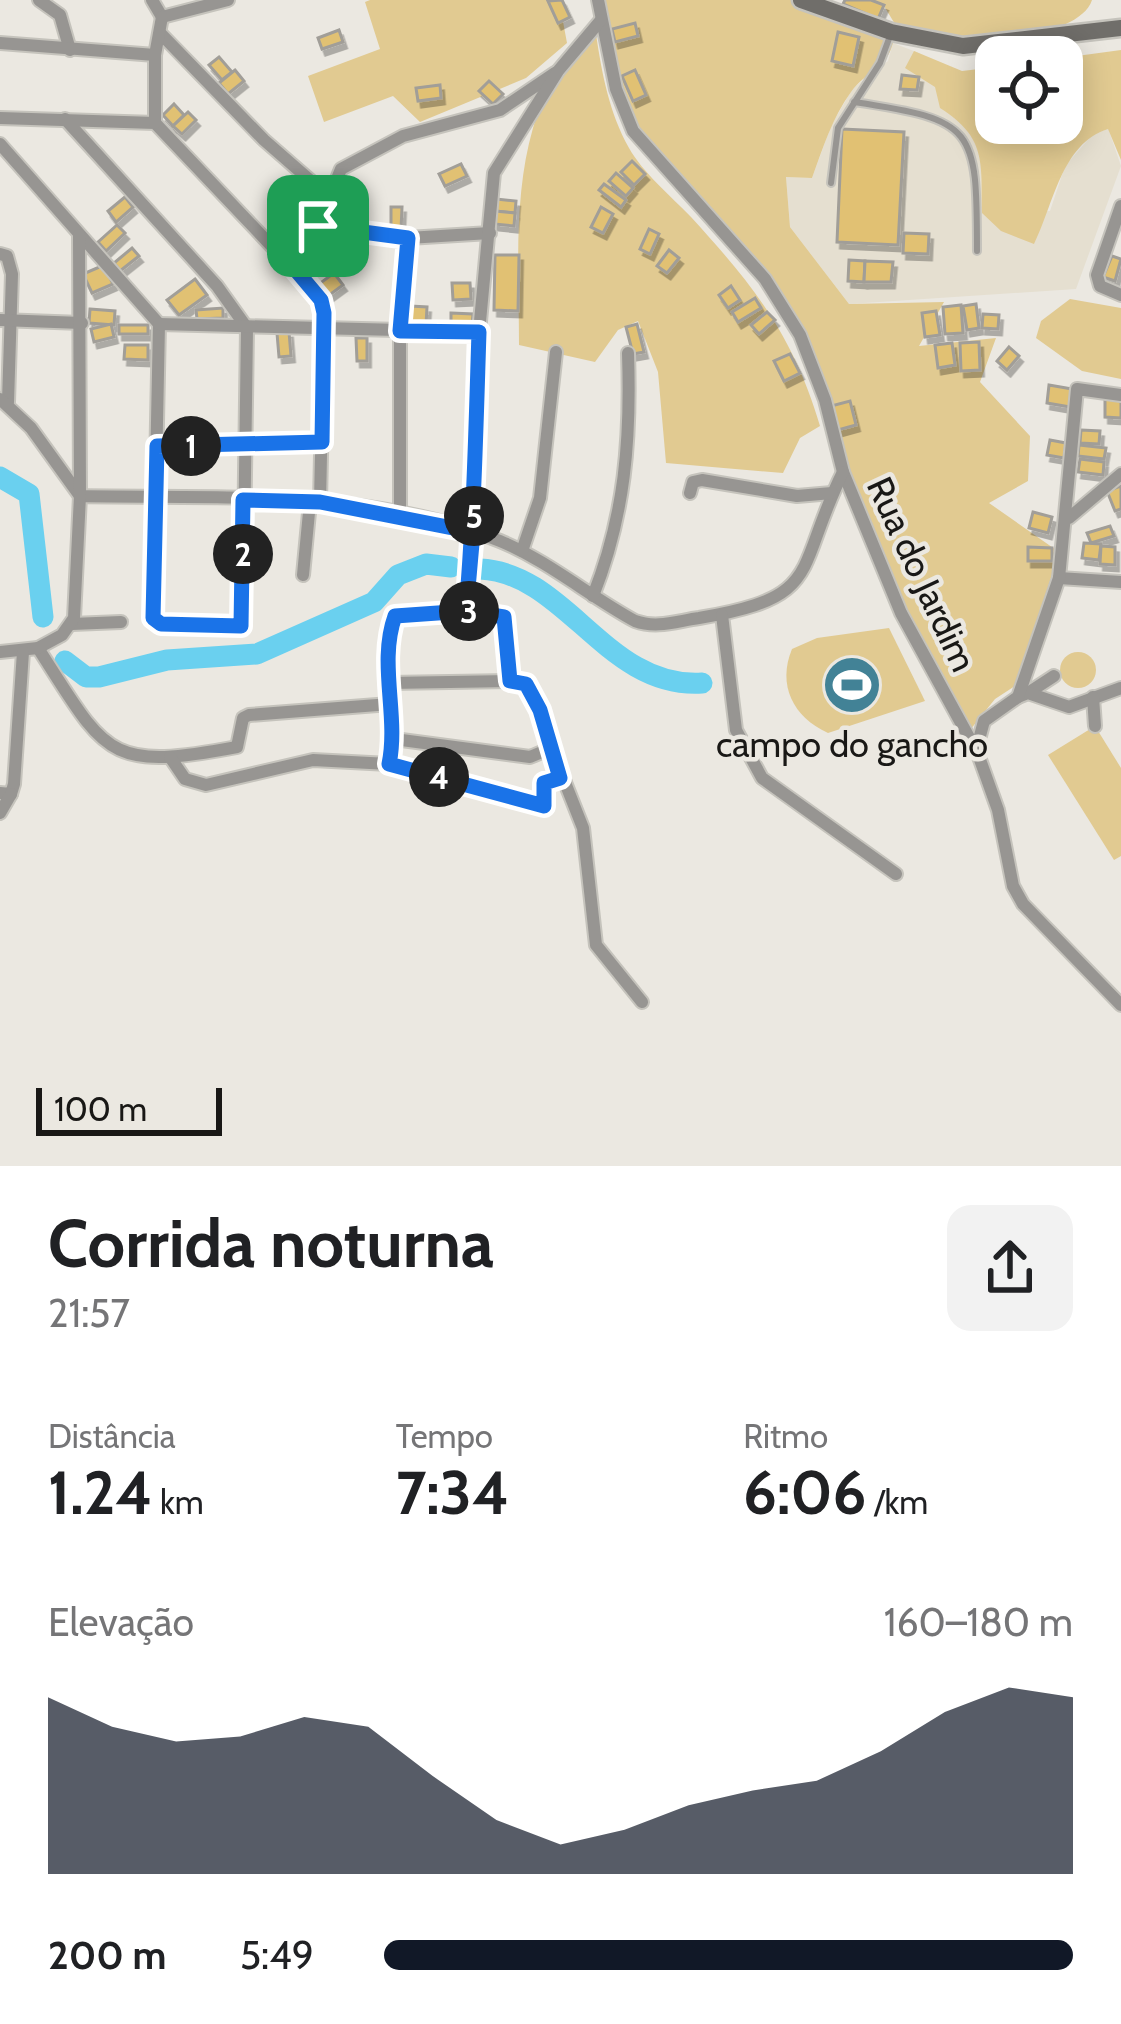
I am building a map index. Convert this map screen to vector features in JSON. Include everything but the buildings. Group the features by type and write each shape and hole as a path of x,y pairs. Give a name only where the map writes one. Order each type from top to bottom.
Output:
{"street":[{"path":"39,0 60,15 70,50"},
{"path":"152,0 162,17 155,55 155,123"},
{"path":"162,17 228,0"},
{"name":"Rua do Jardim","path":"598,0 616,89 633,131 765,279 800,335 825,400 843,472 901,614 971,735"},
{"path":"801,0 928,42 996,46 1121,28"},
{"path":"466,611 479,332 496,163 558,71 601,20"},
{"path":"160,34 263,140 327,195"},
{"path":"0,43 155,55"},
{"path":"289,262 318,226 336,174 403,136 500,110 558,71"},
{"path":"0,118 155,123 321,300 322,442 303,575"},
{"path":"0,144 158,324 154,621 241,626 247,328 217,286 65,119"},
{"path":"1121,206 1099,269 1100,286 1121,295"},
{"path":"318,226 408,238 490,233"},
{"path":"72,624 80,496 80,235"},
{"path":"400,514 400,331 408,238"},
{"path":"4,255 4,400 80,496"},
{"path":"5,320 82,323"},
{"path":"158,324 479,332"},
{"path":"522,551 540,498 556,352"},
{"path":"593,596 624,493 628,353"},
{"path":"1023,695 1059,578 1069,518 1077,389 1121,395"},
{"path":"157,446 322,442"},
{"name":"Rua do Jardim","path":"80,496 315,502 400,514 473,532 522,551 642,624 722,615 767,604 791,588 843,472"},
{"path":"1069,518 1121,474"},
{"path":"690,493 693,482 702,480 797,496 832,493"},
{"path":"1059,578 1121,582"},
{"path":"389,764 394,739 389,682 395,616 466,611 504,617 510,681"},
{"path":"722,615 736,730 762,778 896,874"},
{"path":"0,652 38,648 72,624 121,622"},
{"path":"38,648 104,746 127,756 170,757 241,745 241,724 249,715 390,704"},
{"path":"0,813 23,652"},
{"path":"1054,676 984,721 971,735 1023,904 1121,1005"},
{"path":"389,682 526,684 584,828 596,945 642,1002"},
{"path":"1023,695 1069,707 1121,688"},
{"path":"1093,698 1095,726"},
{"path":"394,739 530,757 549,749"},
{"path":"170,757 185,779 206,785 314,760 389,764 539,806 546,803 544,783 560,778"}],"lane":[{"path":"832,183 834,138 880,63 891,32"},
{"path":"854,102 937,116 958,129 971,161 977,251"}],"shaded area":[{"path":"559,0 567,43 526,78 420,122 393,96 324,122 308,76 380,49 365,2"},
{"path":"602,0 801,0 893,43 886,59 844,102 812,178 786,177 790,227 849,304 944,302 919,346 996,338 980,382 1030,436 1028,481 989,503 1059,552 1018,684 995,699 970,730 908,614 855,491 802,330 640,132 617,80"},
{"path":"871,0 1092,0 1085,11 1055,29 1030,36 975,36 975,43 898,29 884,6"},
{"path":"596,34 607,92 629,148 752,289 797,365 820,426 800,438 783,473 666,463 658,372 638,321 618,330 595,362 519,345 520,208 533,128 552,90"},
{"path":"893,43 919,53 969,113 981,153 982,213 1050,211 1065,166 1093,134 1108,128 1121,166 1076,289 849,304 790,227 786,177 812,178 831,126 853,88 888,61"},
{"path":"1121,50 1121,160 1108,129 1079,148 1061,177 1034,244 1001,231 982,213 981,165 975,144 1083,144 1083,55"},
{"path":"914,51 962,71 975,69 975,144 940,108 935,87 905,68"},
{"path":"1070,299 1121,308 1121,379 1082,371 1036,338 1041,321"},
{"name":"campo do gancho","path":"889,628 925,701 828,733 797,709 786,675 792,649 817,638"},
{"path":"1078,652 1090,658 1096,670 1090,682 1078,688 1066,682 1060,670 1066,658"},
{"path":"1095,726 1121,768 1121,856 1114,860 1048,755"}],"waterway":[{"path":"0,477 29,494 43,617"},
{"path":"65,661 86,677 99,677 167,660 257,654 374,602 398,575 426,564 451,567"},
{"path":"480,569 511,575 538,589 639,668 668,680 702,683"}],"place":[{"name":"campo do gancho","path":"852,685"}],"route":[{"path":"318,226 289,262 321,300 324,313 322,442 157,446 153,618 161,624 241,626 243,500 320,502 400,514 473,532 466,611 504,617 510,681 526,684 534,696 560,778 544,783 544,806 389,764 394,739 389,682 395,616 466,611 470,574 473,532 479,332 400,331 408,238 318,226"}]}
